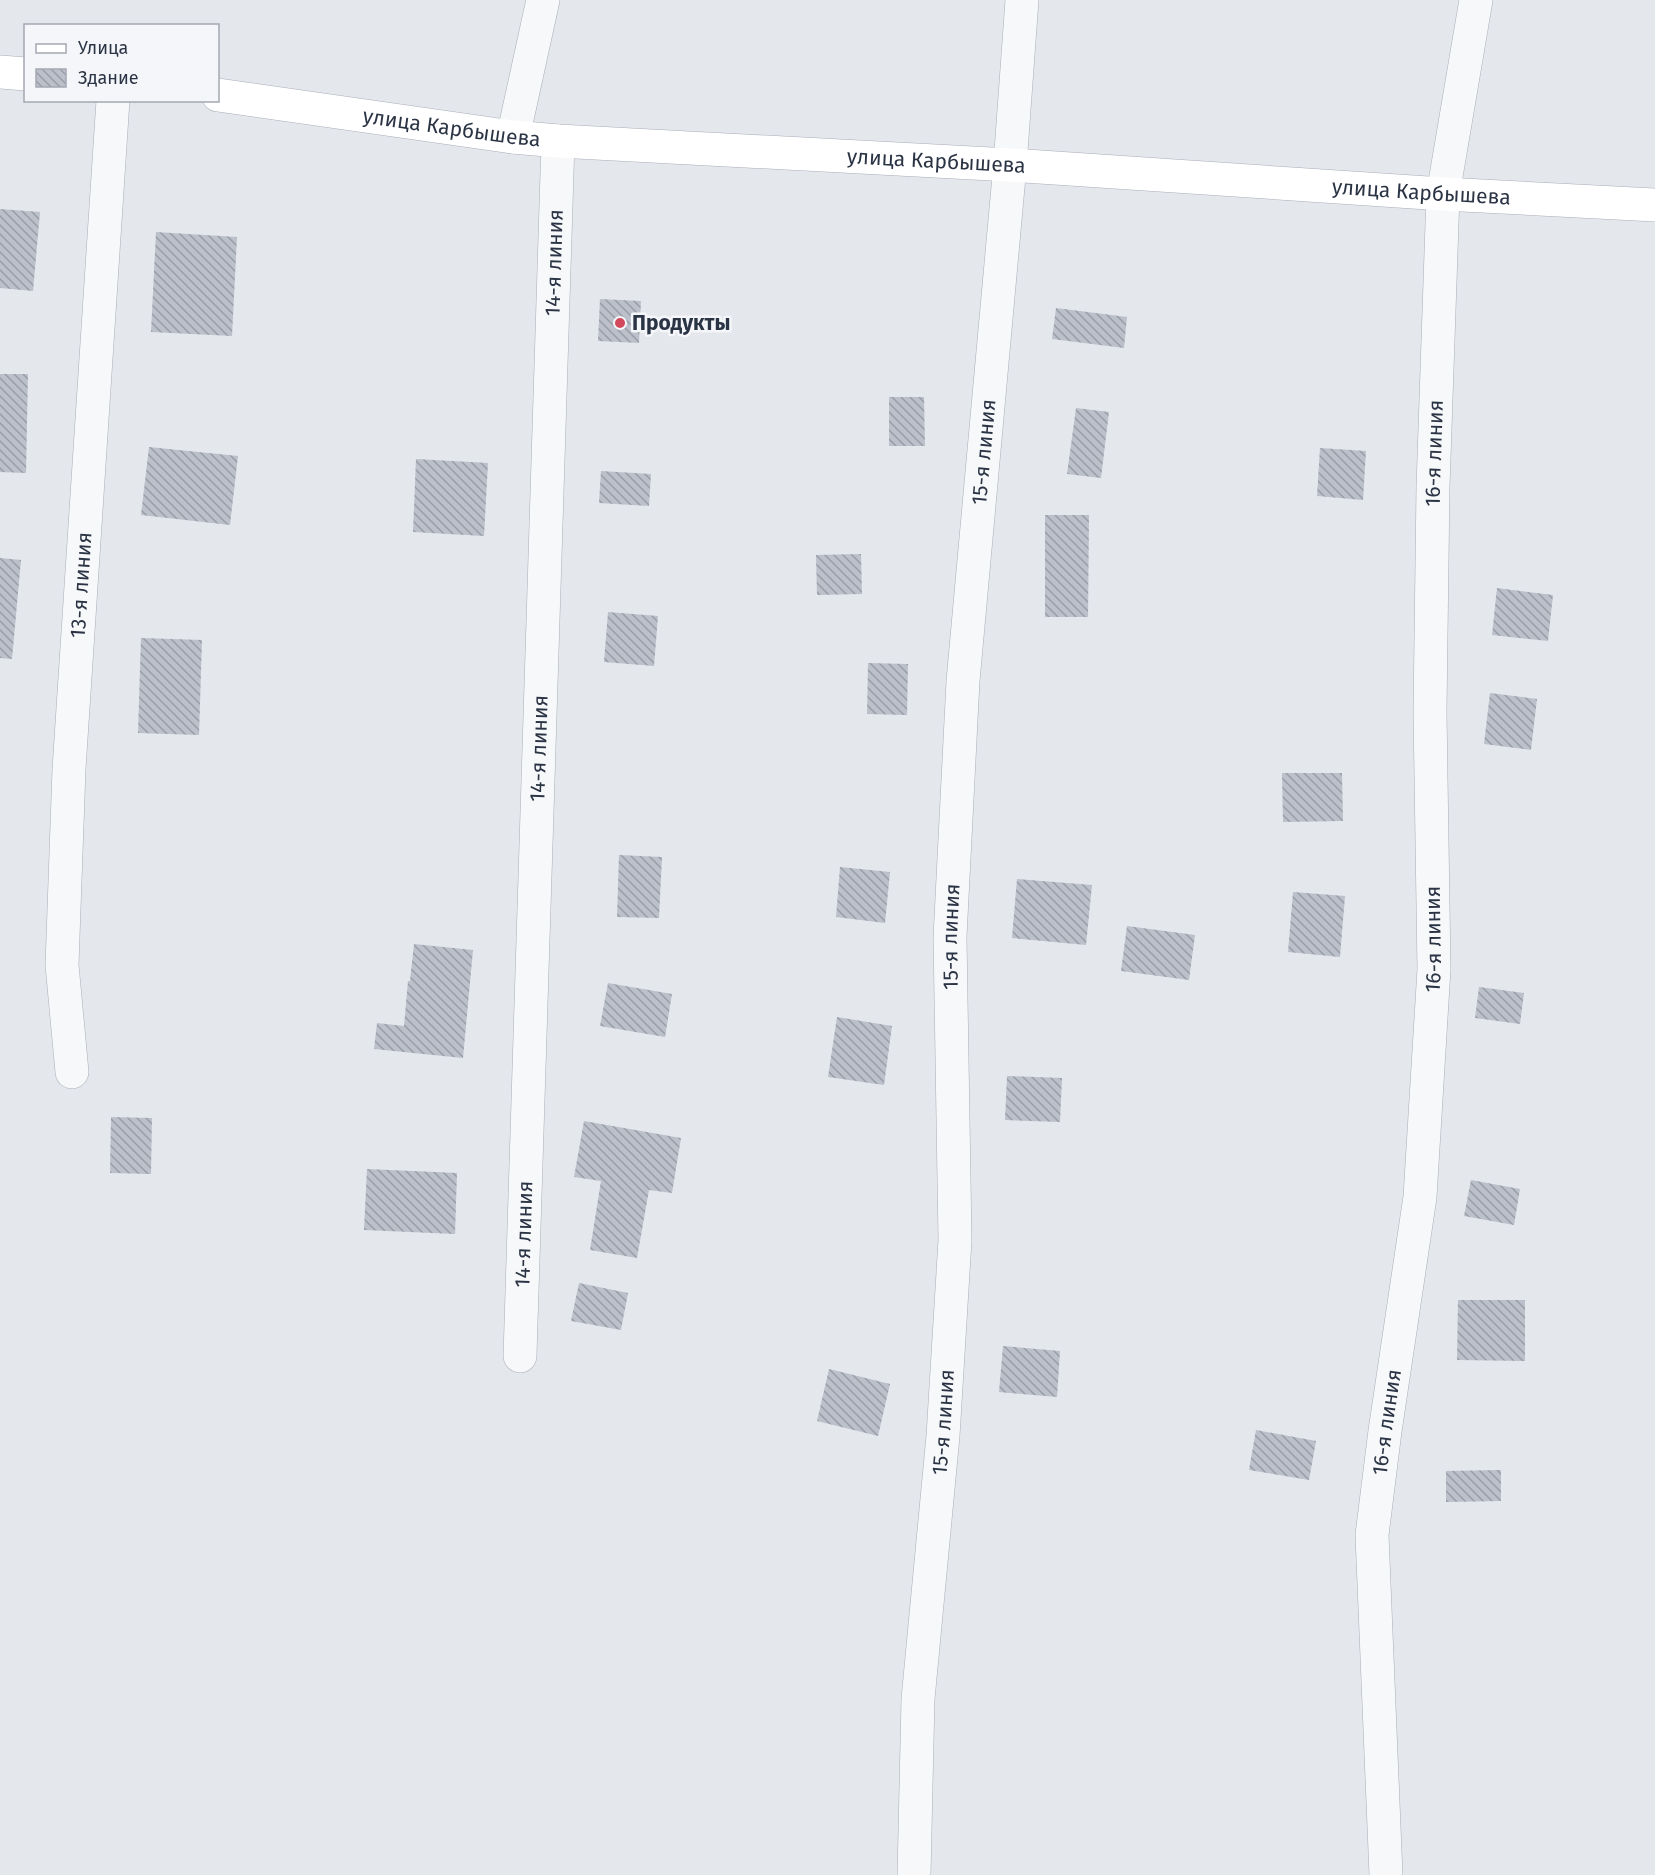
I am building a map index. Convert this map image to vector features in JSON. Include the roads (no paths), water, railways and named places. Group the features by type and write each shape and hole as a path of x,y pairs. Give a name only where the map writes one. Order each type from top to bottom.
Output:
{"main road":[{"path":"0,72 24,74"},
{"name":"улица Карбышева","path":"219,95 513,137 558,141 1010,165 1655,206"}],"street":[{"path":"513,137 543,0"},
{"name":"15-я линия","path":"914,1875 918,1699 943,1436 955,1240 950,937 963,681 1010,165 1022,0"},
{"name":"16-я линия","path":"1386,1875 1372,1535 1420,1197 1434,969 1430,712 1433,487 1443,194 1476,0"},
{"name":"13-я линия","path":"72,1072 62,966 69,769 113,102"},
{"name":"14-я линия","path":"520,1356 558,141"}],"place":[{"name":"Продукты","path":"620,323"}]}
